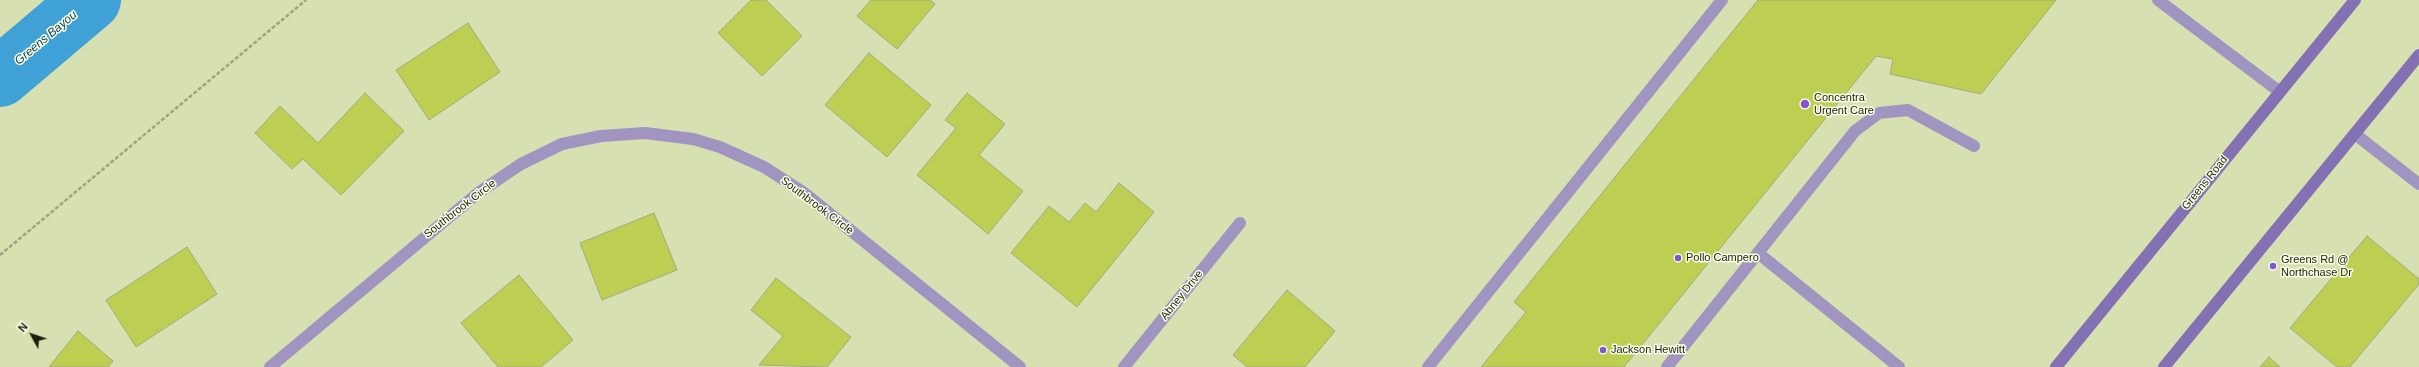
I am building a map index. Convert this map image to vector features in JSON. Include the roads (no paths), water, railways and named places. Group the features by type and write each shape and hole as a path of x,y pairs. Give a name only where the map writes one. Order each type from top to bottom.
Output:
{"main road":[{"name":"Greens Road","path":"2056,367 2355,0"},
{"path":"2164,367 2419,55"}],"street":[{"path":"1428,367 1722,0"},
{"path":"2158,0 2280,92"},
{"path":"1667,367 1856,131 1880,113 1908,110 1974,146"},
{"name":"Southbrook Circle","path":"270,367 478,193 521,164 562,144 601,136 645,133 699,141 720,147 764,167 804,192 1020,367"},
{"path":"2355,134 2419,184"},
{"name":"Abney Drive","path":"1124,367 1240,223"},
{"path":"1758,253 1900,367"}],"waterway":[{"name":"Greens Bayou","path":"0,77 91,0"}],"place":[{"name":"Concentra Urgent Care","path":"1805,104"},
{"name":"Pollo Campero","path":"1678,258"},
{"name":"Greens Rd @ Northchase Dr","path":"2273,266"},
{"name":"Jackson Hewitt","path":"1603,350"}]}
